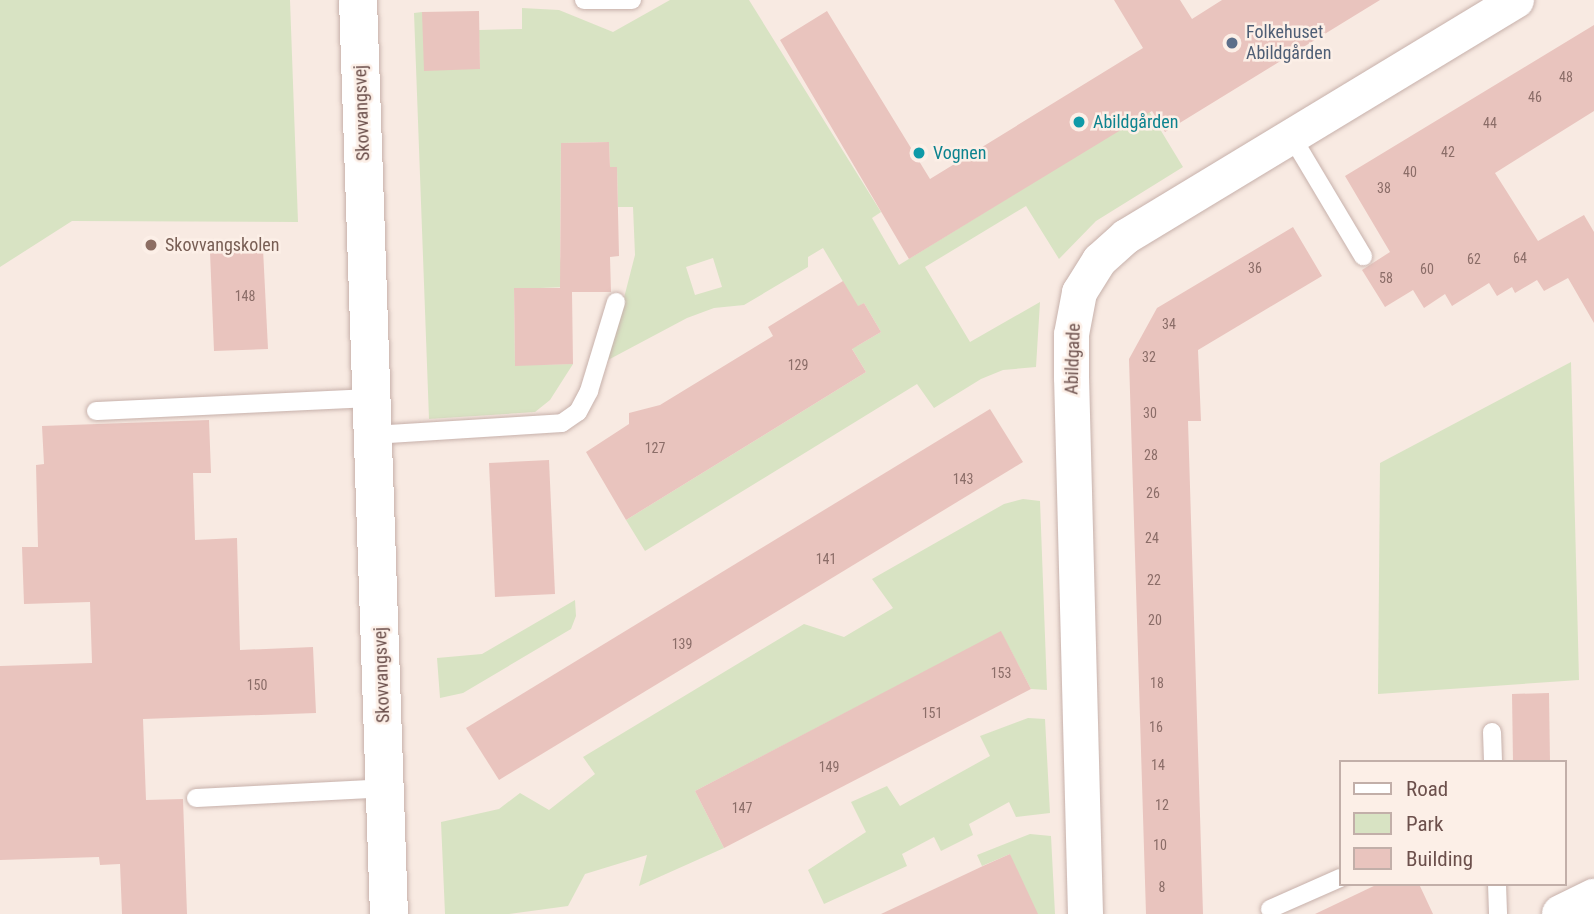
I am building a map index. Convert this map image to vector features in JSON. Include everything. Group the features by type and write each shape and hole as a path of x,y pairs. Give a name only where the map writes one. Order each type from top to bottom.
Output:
{"street":[{"name":"Skovvangsvej","path":"358,0 389,914"},
{"name":"Abildgade","path":"1085,914 1071,377 1071,334 1079,292 1099,260 1126,236 1516,0"},
{"path":"1561,914 1594,898"}],"lane":[{"path":"584,0 632,0"},
{"path":"1292,137 1363,256"},
{"path":"373,435 562,422 578,412 589,391 616,302"},
{"path":"96,411 372,398"},
{"path":"1492,732 1493,760"},
{"path":"196,798 385,788"},
{"path":"1270,909 1338,879"},
{"path":"1497,886 1498,914"}],"green space":[{"path":"0,0 290,0 298,222 72,221 0,267"},
{"path":"670,0 749,0 881,212 872,218 899,265 1149,111 1183,167 1096,221 1059,259 1026,206 925,267 970,342 1040,302 1036,367 1003,370 981,379 934,408 917,384 645,551 626,520 866,372 825,304 845,285 823,248 808,257 808,267 744,305 714,308 687,318 608,360 635,255 633,207 618,207 617,168 610,167 609,142 561,143 560,257 566,287 514,289 515,365 573,364 550,400 535,412 429,419 414,13 422,12 480,69 479,30 522,29 522,8 559,10 613,32","holes":["713,258 722,287 695,295 686,267","864,303 881,332 857,346 839,318"]},
{"path":"1571,362 1579,680 1378,694 1380,463"},
{"path":"1023,499 1040,501 1047,690 1031,689 1001,632 695,791 724,848 639,886 647,855 585,874 568,906 509,914 445,914 441,822 499,809 520,793 549,810 595,774 583,757 804,624 844,637 893,608 872,579 1004,504"},
{"path":"575,600 576,616 571,629 463,693 440,698 437,658 482,654"},
{"path":"1028,718 1045,719 1050,813 1016,817 1009,802 969,824 973,835 941,851 934,837 902,854 907,866 824,904 808,870 866,832 851,802 887,786 900,806 990,756 980,736"},
{"path":"1030,834 1051,836 1055,914 1019,914 1010,854 982,866 977,855"}],"building":[{"name":"Abildgården","path":"1114,0 1180,0 1192,19 1222,0 1380,0 1165,132 1152,111 909,259 780,40 827,11 930,179 1143,48"},
{"path":"479,11 480,69 424,71 422,12"},
{"path":"1594,25 1594,111 1495,173 1538,241 1584,215 1594,232 1594,323 1568,278 1544,291 1537,280 1515,293 1512,287 1497,296 1489,283 1452,306 1445,294 1424,308 1413,290 1385,307 1362,270 1390,252 1345,176"},
{"path":"609,142 610,167 617,167 619,256 610,257 611,292 572,292 573,364 515,366 514,288 560,288 561,143"},
{"path":"1293,227 1322,276 1198,350 1201,421 1188,421 1203,914 1146,914 1129,359 1157,308"},
{"path":"263,249 268,349 214,351 210,252"},
{"path":"843,281 858,306 864,303 881,332 852,349 866,372 626,520 586,452 629,424 629,413 660,405 773,336 768,327"},
{"path":"990,409 1023,462 499,780 466,728"},
{"path":"209,420 211,473 193,473 195,540 237,538 240,650 313,647 316,713 143,719 146,800 183,799 187,914 122,914 120,864 100,865 99,857 0,860 0,666 92,663 90,602 24,604 22,547 38,547 36,465 44,464 42,426"},
{"path":"549,460 555,594 495,597 489,463"},
{"path":"1001,631 1031,689 724,848 695,791"},
{"path":"1549,693 1550,760 1513,760 1512,694"},
{"path":"1010,854 1038,914 881,914 983,866"},
{"path":"1374,886 1420,886 1433,914 1315,914"}],"place":[{"name":"Folkehuset Abildgården","path":"1232,43"},
{"name":"Abildgården","path":"1079,122"},
{"name":"Vognen","path":"919,153"},
{"name":"Skovvangskolen","path":"151,245"}]}
